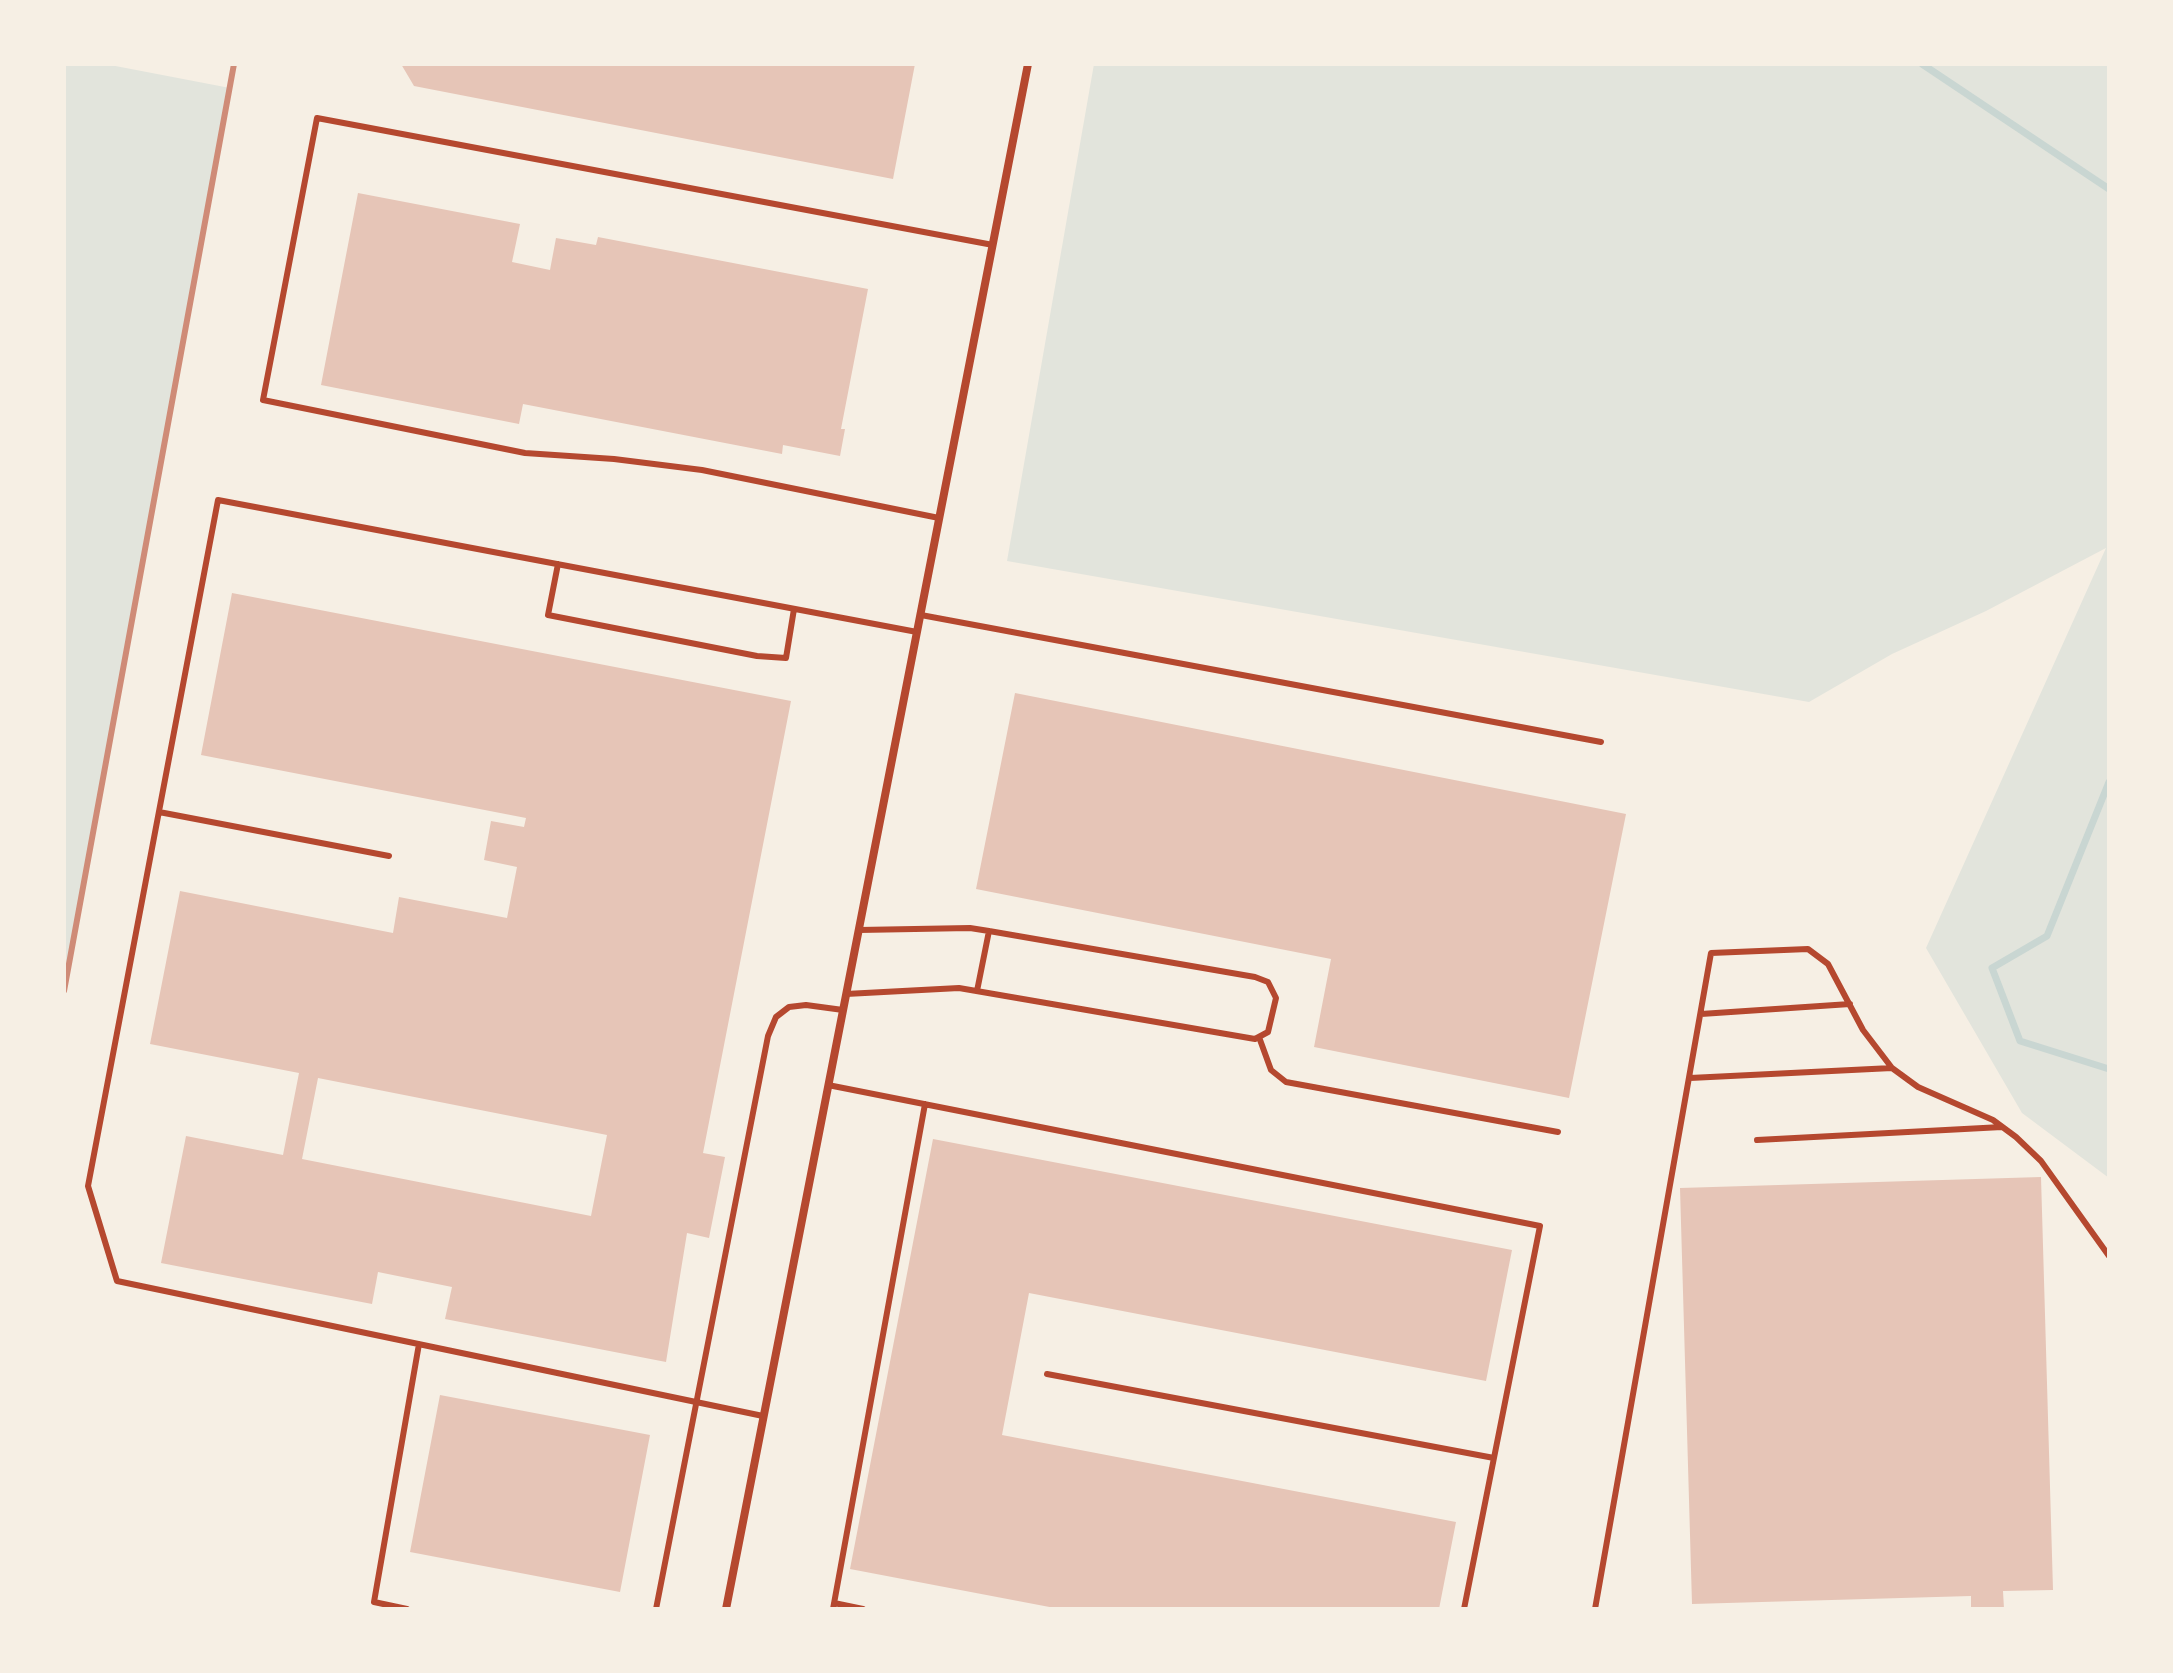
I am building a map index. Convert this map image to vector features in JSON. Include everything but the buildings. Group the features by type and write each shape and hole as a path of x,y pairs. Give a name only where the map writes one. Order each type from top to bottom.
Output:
{"street":[{"path":"726,1609 1028,64"}],"lane":[{"path":"939,518 702,470 614,459 525,453 263,400 317,118 993,245"},
{"path":"763,1416 117,1281 88,1186 218,500 917,632"},
{"path":"558,564 548,615 757,656 786,658 794,609"},
{"path":"921,615 1601,742"},
{"path":"159,812 389,856"},
{"path":"846,994 959,988 1255,1039 1268,1032 1276,998 1268,982 1255,977 989,931 970,928 859,930"},
{"path":"977,991 989,931"},
{"path":"1605,1609 1595,1608 1711,953 1808,949 1828,964 1863,1030 1892,1068 1918,1087 1981,1114 2002,1127 2041,1161 2109,1256"},
{"path":"1701,1014 1850,1004"},
{"path":"656,1609 768,1036 776,1017 789,1007 806,1005 843,1010"},
{"path":"1259,1037 1271,1070 1286,1082 1558,1132"},
{"path":"1690,1078 1892,1068"},
{"path":"828,1085 1540,1226 1464,1609"},
{"path":"863,1609 833,1606 925,1104"},
{"path":"1757,1140 2002,1127"},
{"path":"407,1609 374,1602 419,1344"},
{"path":"1047,1374 1494,1458"}],"shaded area":[{"path":"64,64 105,64 230,88 64,991"},
{"path":"1094,64 2109,64 2109,1178 2022,1113 1926,948 2106,548 1986,611 1892,654 1809,702 1007,561"}],"waterway":[{"path":"1922,64 2109,189"},
{"path":"2109,782 2047,936 1992,968 2020,1041 2109,1069"}],"railway":[{"path":"64,991 234,64"}]}
